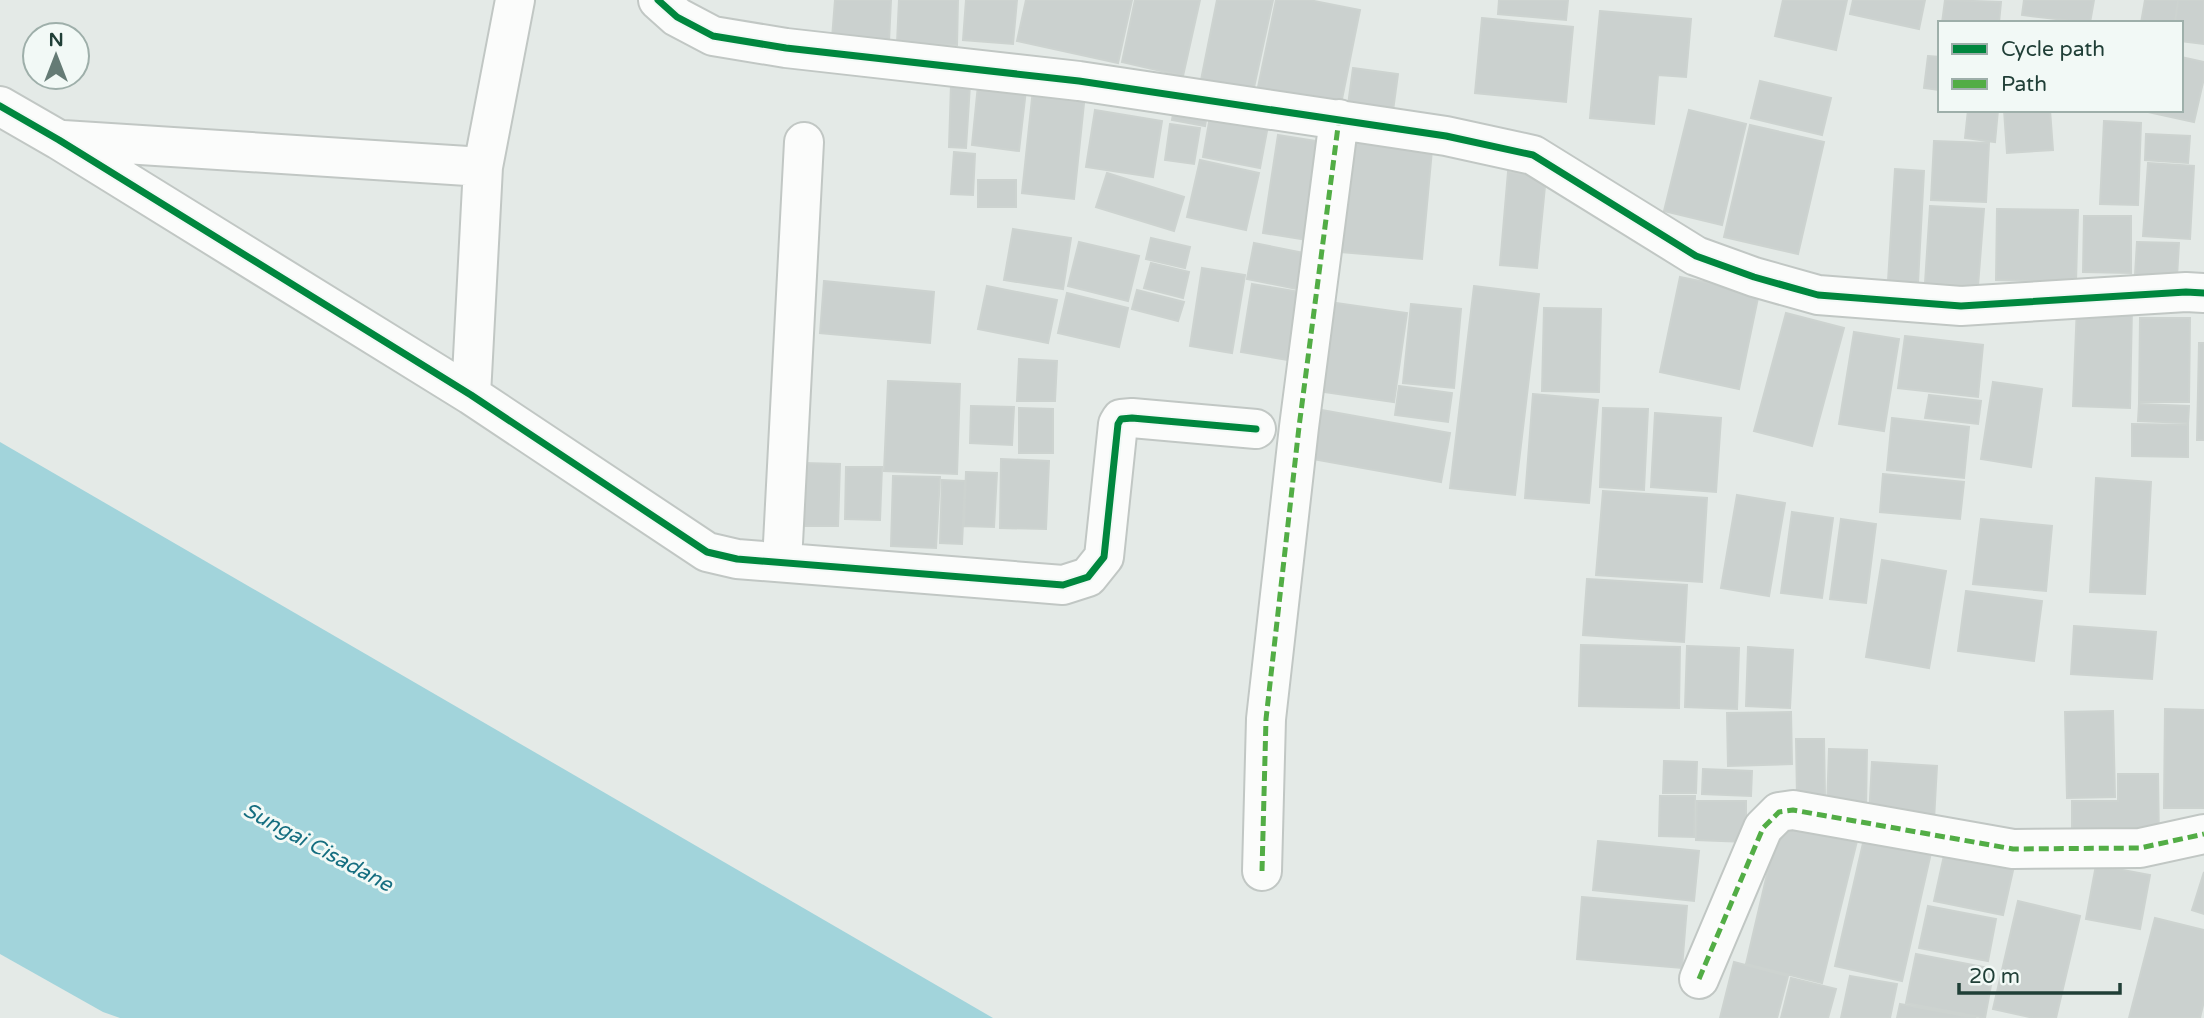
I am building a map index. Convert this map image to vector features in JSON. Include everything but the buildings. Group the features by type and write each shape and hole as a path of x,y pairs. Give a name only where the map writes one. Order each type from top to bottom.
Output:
{"street":[{"path":"471,395 483,167 515,0"},
{"path":"658,0 677,17 713,36 786,48 1079,81 1446,136 1533,155 1696,256 1754,277 1818,295 1961,306 2204,293"},
{"path":"0,106 471,395 707,552 737,559 1063,585 1074,583 1088,577 1104,557 1118,424 1121,419 1256,429"},
{"path":"1262,871 1266,719 1299,427 1339,119"},
{"path":"59,140 483,167"},
{"path":"782,562 804,142"},
{"path":"1699,979 1763,828 1780,812 1793,810 2013,849 2140,848 2204,834"}],"water":[{"name":"Sungai Cisadane","path":"0,442 993,1018 120,1018 103,1012 0,954"}],"marked path":[{"path":"1262,871 1266,719 1299,427 1339,119"},
{"path":"1699,979 1763,828 1779,812 1793,810 2013,849 2140,848 2204,834"}],"cycle path":[{"path":"658,0 677,17 713,36 786,48 1079,81 1446,136 1533,155 1696,256 1754,277 1818,295 1961,306 2204,293"},
{"path":"0,106 471,395 707,552 737,559 1063,585 1088,577 1104,557 1118,424 1121,419 1256,429"}]}
